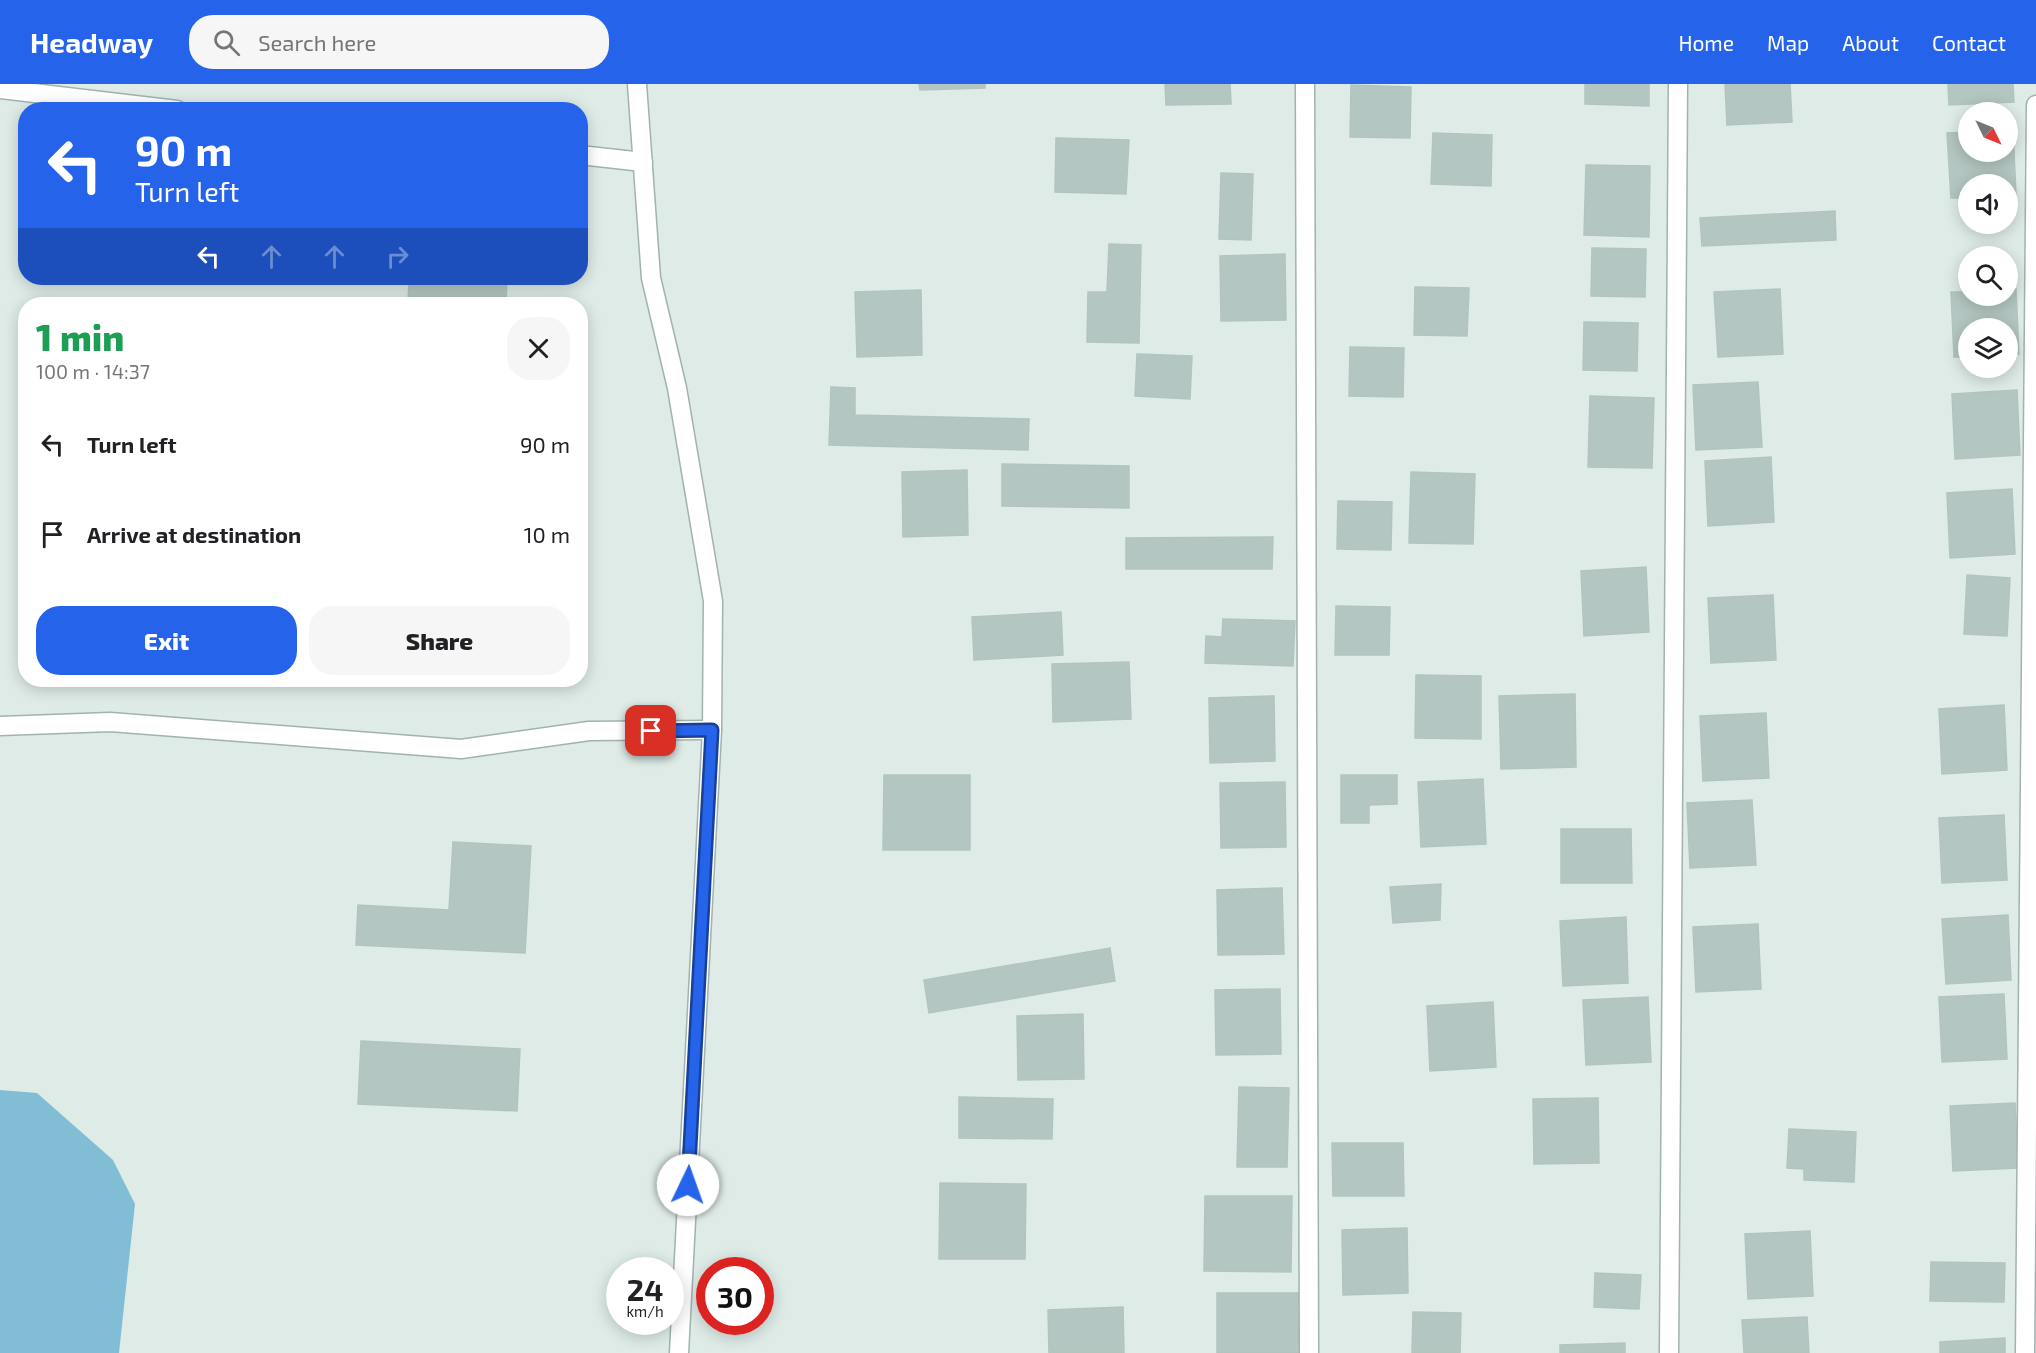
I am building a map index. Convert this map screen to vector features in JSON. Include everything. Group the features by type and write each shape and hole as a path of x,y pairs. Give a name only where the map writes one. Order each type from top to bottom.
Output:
{"street":[{"path":"637,84 651,278 677,388 713,601 712,730 679,1353"},
{"path":"1305,84 1309,1353"},
{"path":"1670,1353 1678,84"},
{"path":"0,89 110,102"},
{"path":"2025,1353 2036,105"},
{"path":"588,156 643,162"},
{"path":"0,726 110,722 461,748 589,731 712,730"}],"water":[{"path":"0,1090 37,1093 113,1160 135,1204 119,1353 0,1353"}],"building":[{"path":"919,84 985,84 985,88 920,90"},
{"path":"1165,84 1230,84 1231,104 1166,105"},
{"path":"1585,84 1649,84 1649,106 1585,104"},
{"path":"1725,84 1790,84 1792,122 1727,125"},
{"path":"1948,84 2013,84 2014,102 1958,102 1958,105 1949,105"},
{"path":"1351,85 1411,87 1410,138 1350,137"},
{"path":"1958,132 1958,162 2014,162 2015,174 1958,174 1958,198 1951,198 1947,133"},
{"path":"1433,133 1492,135 1491,186 1431,184"},
{"path":"1056,138 1129,140 1126,194 1055,192"},
{"path":"1586,165 1650,166 1649,237 1584,235"},
{"path":"1221,173 1253,174 1251,240 1219,239"},
{"path":"1835,211 1836,240 1702,246 1700,218"},
{"path":"1109,244 1141,245 1139,343 1087,342 1088,292 1107,292"},
{"path":"1592,248 1646,249 1645,297 1591,296"},
{"path":"1285,254 1286,320 1221,321 1220,256"},
{"path":"409,285 507,285 506,297 408,297"},
{"path":"1415,287 1469,288 1467,336 1414,335"},
{"path":"1780,289 1783,354 1718,357 1714,292"},
{"path":"921,290 922,355 857,357 855,292"},
{"path":"1951,292 1958,292 1958,306 2017,306 2017,318 1958,318 1958,357 1954,357"},
{"path":"1584,322 1638,323 1637,371 1583,370"},
{"path":"1350,347 1404,348 1403,397 1349,396"},
{"path":"1137,354 1192,356 1190,399 1135,396"},
{"path":"1758,382 1762,447 1696,450 1693,385"},
{"path":"831,387 855,388 855,415 1029,419 1028,450 829,445"},
{"path":"2017,390 2020,455 1955,459 1952,394"},
{"path":"1590,396 1654,398 1652,468 1588,467"},
{"path":"1771,457 1774,522 1708,526 1705,461"},
{"path":"1002,464 1129,466 1129,508 1002,506"},
{"path":"967,470 968,535 903,537 902,472"},
{"path":"1411,472 1475,474 1473,544 1409,543"},
{"path":"2012,489 2015,554 1950,558 1947,493"},
{"path":"1338,501 1392,502 1391,550 1337,549"},
{"path":"1273,537 1272,569 1126,569 1126,538"},
{"path":"1646,567 1649,632 1584,636 1581,571"},
{"path":"1967,575 2010,578 2007,636 1964,634"},
{"path":"1773,595 1776,660 1711,663 1708,598"},
{"path":"1336,606 1390,607 1389,655 1335,655"},
{"path":"1061,612 1063,655 974,660 972,617"},
{"path":"1223,619 1295,621 1293,666 1205,663 1206,636 1222,637"},
{"path":"1129,662 1131,719 1053,722 1052,664"},
{"path":"1416,675 1481,676 1481,739 1415,738"},
{"path":"1575,694 1576,767 1501,769 1499,696"},
{"path":"1274,696 1275,761 1210,763 1209,698"},
{"path":"2004,705 2007,770 1942,774 1939,709"},
{"path":"1766,713 1769,778 1703,781 1700,716"},
{"path":"884,775 970,775 970,850 883,850"},
{"path":"1341,775 1397,775 1397,804 1369,805 1369,823 1341,823"},
{"path":"1483,779 1486,844 1421,847 1418,782"},
{"path":"1285,782 1286,847 1221,848 1220,783"},
{"path":"1752,800 1756,865 1690,868 1687,803"},
{"path":"2004,815 2007,880 1942,883 1939,818"},
{"path":"1561,829 1631,829 1632,883 1561,883"},
{"path":"453,842 531,846 525,953 356,945 358,905 449,910"},
{"path":"1441,884 1440,920 1393,923 1390,887"},
{"path":"1282,888 1284,954 1218,955 1217,890"},
{"path":"2008,915 2011,980 1946,984 1942,919"},
{"path":"1626,917 1628,983 1563,986 1560,921"},
{"path":"1758,924 1761,989 1696,992 1693,927"},
{"path":"1110,948 1115,981 929,1013 924,980"},
{"path":"1280,989 1281,1054 1216,1055 1215,990"},
{"path":"2004,994 2007,1059 1942,1062 1939,997"},
{"path":"1648,997 1651,1062 1586,1065 1583,1000"},
{"path":"1493,1002 1496,1067 1430,1071 1427,1006"},
{"path":"1083,1014 1084,1079 1018,1080 1017,1016"},
{"path":"361,1041 520,1049 517,1111 358,1104"},
{"path":"1239,1087 1289,1088 1287,1167 1237,1167"},
{"path":"959,1097 1053,1099 1052,1139 959,1138"},
{"path":"1598,1098 1599,1163 1534,1164 1533,1099"},
{"path":"2015,1103 2018,1168 1953,1171 1950,1106"},
{"path":"1789,1129 1856,1132 1854,1182 1804,1180 1804,1169 1787,1168"},
{"path":"1332,1143 1403,1143 1404,1196 1333,1196"},
{"path":"940,1183 1026,1184 1025,1259 939,1259"},
{"path":"1205,1196 1292,1196 1291,1272 1204,1271"},
{"path":"1407,1228 1408,1293 1343,1295 1342,1230"},
{"path":"1810,1231 1813,1296 1748,1299 1745,1234"},
{"path":"1931,1262 2005,1263 2004,1302 1930,1301"},
{"path":"1595,1273 1641,1275 1639,1309 1594,1307"},
{"path":"1217,1293 1303,1293 1303,1353 1217,1353"},
{"path":"1123,1307 1124,1353 1049,1353 1048,1310"},
{"path":"1413,1312 1461,1313 1460,1353 1412,1353"},
{"path":"1807,1317 1809,1353 1744,1353 1742,1320"},
{"path":"2005,1338 2005,1353 1940,1353 1940,1342"},
{"path":"1625,1343 1625,1353 1560,1353 1560,1345"}],"route":[{"path":"651,731 712,730 688,1185"}]}
